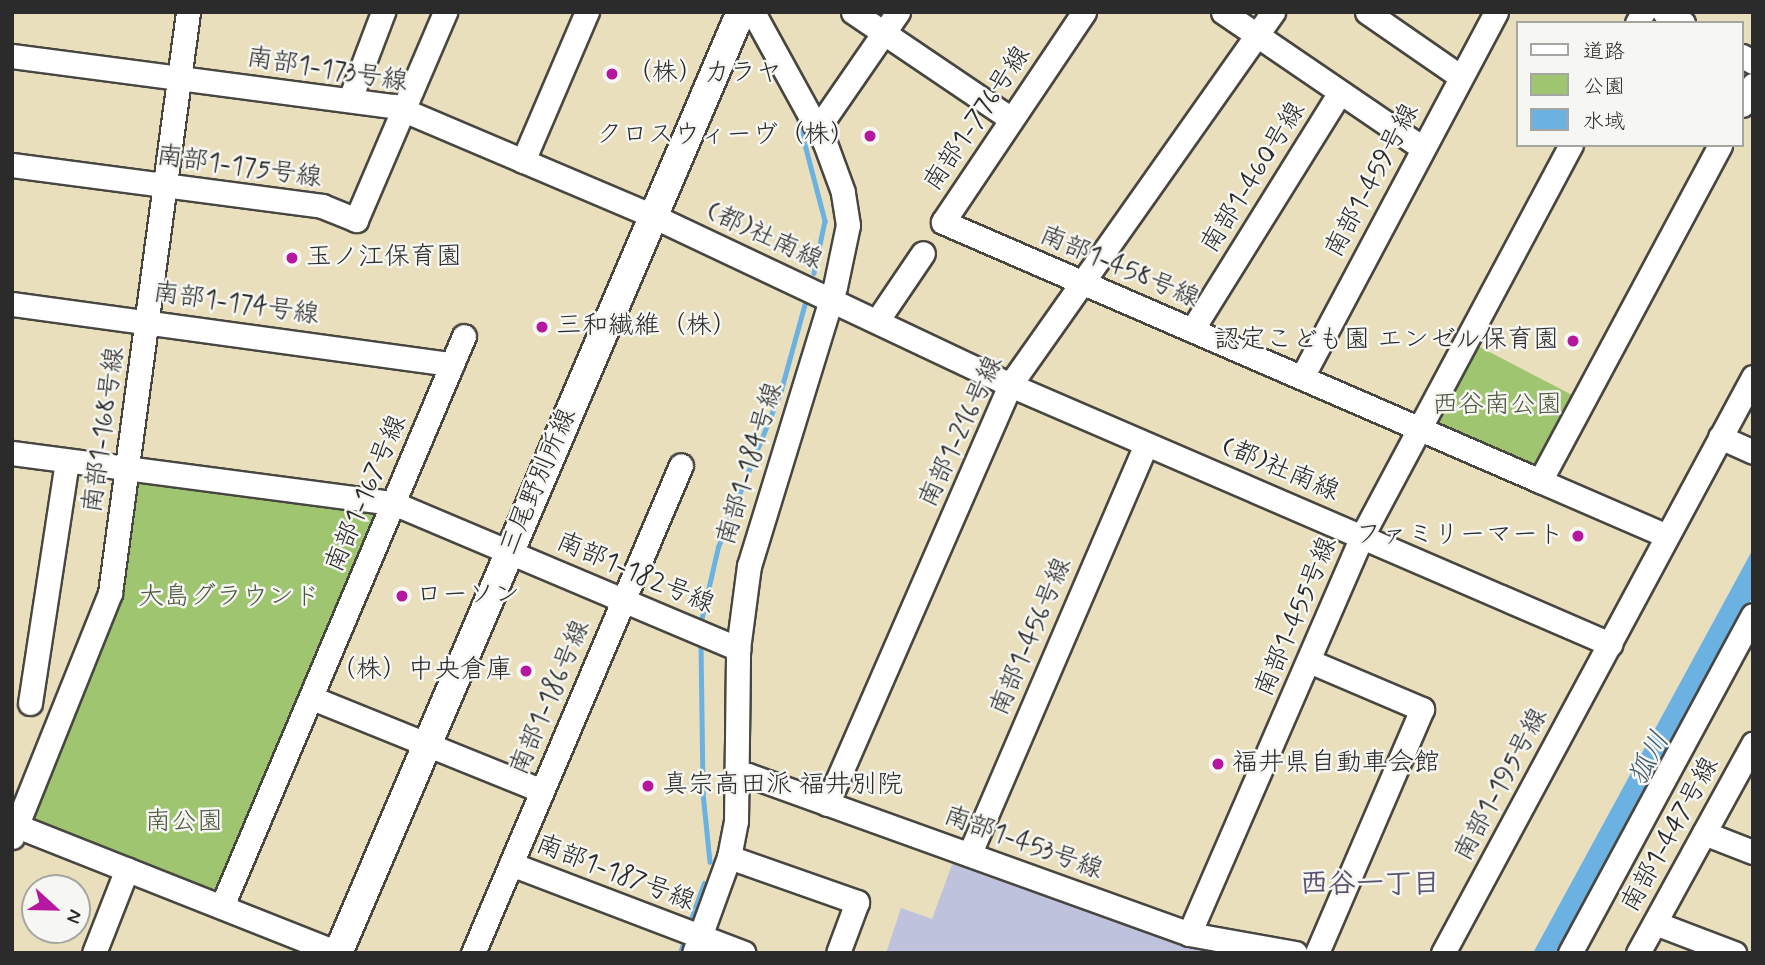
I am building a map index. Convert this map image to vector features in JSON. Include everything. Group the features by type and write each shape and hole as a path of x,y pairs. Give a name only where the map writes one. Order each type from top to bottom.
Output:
{"main road":[{"name":"三尾野別所線","path":"338,953 741,12"}],"street":[{"name":"南部1-168号線","path":"14,829 110,593 188,12"},
{"path":"350,99 383,12"},
{"name":"南部1-175号線","path":"12,165 322,206 356,220 446,12"},
{"path":"523,160 587,12"},
{"name":"南部1-184号線","path":"697,945 729,856 736,821 738,649 749,566 831,299 849,225 843,192 818,128 753,12"},
{"path":"853,12 1011,119"},
{"path":"818,128 898,12"},
{"name":"南部1-776号線","path":"943,222 1084,12"},
{"path":"1223,12 1422,148"},
{"name":"南部1-216号線","path":"827,804 1010,384 1273,12"},
{"path":"1367,12 1461,76"},
{"name":"南部1-459号線","path":"1302,377 1496,12"},
{"path":"1664,12 1680,21"},
{"name":"南部1-173号線","path":"12,56 350,99 404,110 655,217"},
{"path":"1744,101 1753,85"},
{"name":"南部1-460号線","path":"1192,330 1340,92"},
{"name":"南部1-455号線","path":"1189,934 1362,536 1570,147"},
{"path":"1540,481 1719,147"},
{"name":"(都)社南線","path":"655,217 1010,384 1610,644"},
{"name":"南部1-458号線","path":"943,222 1658,532"},
{"path":"883,312 923,253"},
{"name":"南部1-174号線","path":"12,304 452,364"},
{"name":"南部1-167号線","path":"222,906 464,336"},
{"path":"1610,644 1753,377"},
{"path":"1720,437 1753,452"},
{"name":"南部1-456号線","path":"970,853 1146,443"},
{"name":"南部1-182号線","path":"12,453 393,503 738,649"},
{"path":"64,708 21,701 67,461"},
{"name":"南部1-186号線","path":"473,953 681,465"},
{"path":"1570,953 1753,615"},
{"name":"南部1-195号線","path":"1443,953 1610,644"},
{"path":"1309,661 1422,709 1317,953"},
{"path":"312,698 542,790"},
{"name":"南部1-447号線","path":"1638,953 1753,744"},
{"name":"南部1-453号線","path":"736,776 748,775 1189,934 1295,953"},
{"path":"14,829 127,869 338,953"},
{"path":"1704,832 1753,852"},
{"path":"729,856 857,902 838,953"},
{"name":"南部1-187号線","path":"511,864 697,945 744,953"},
{"path":"94,953 127,869"},
{"path":"1655,923 1734,953"}],"shaded area":[{"path":"954,859 1184,945 1230,953 886,953 901,908 932,919"}],"green space":[{"name":"西谷南公園","path":"1478,346 1576,397 1540,462 1529,468 1442,430 1438,419"},
{"name":"大島グラウンド","path":"143,479 379,509 219,893 213,896 32,824 30,819 121,594 137,483"}],"water":[{"name":"狐川","path":"1753,549 1753,596 1718,664 1558,953 1533,953"}],"waterway":[{"path":"797,114 825,221 814,273"},
{"path":"701,621 718,547 781,390 805,303"},
{"path":"701,644 703,793 710,862"},
{"path":"690,922 704,883"},
{"path":"680,953 684,941"}],"place":[{"name":"（株）カラヤ","path":"612,74"},
{"name":"クロスウィーヴ（株）","path":"870,136"},
{"name":"玉ノ江保育園","path":"292,258"},
{"name":"三和繊維（株）","path":"542,327"},
{"name":"認定こども園 エンゼル保育園","path":"1573,341"},
{"name":"ファミリーマート","path":"1578,536"},
{"name":"ローソン","path":"402,596"},
{"name":"（株）中央倉庫","path":"526,671"},
{"name":"福井県自動車会館","path":"1218,764"},
{"name":"真宗高田派 福井別院","path":"648,786"}],"district":[{"name":"西谷一丁目","path":"1370,885"}],"park label":[{"name":"南公園","path":"184,823"}]}
